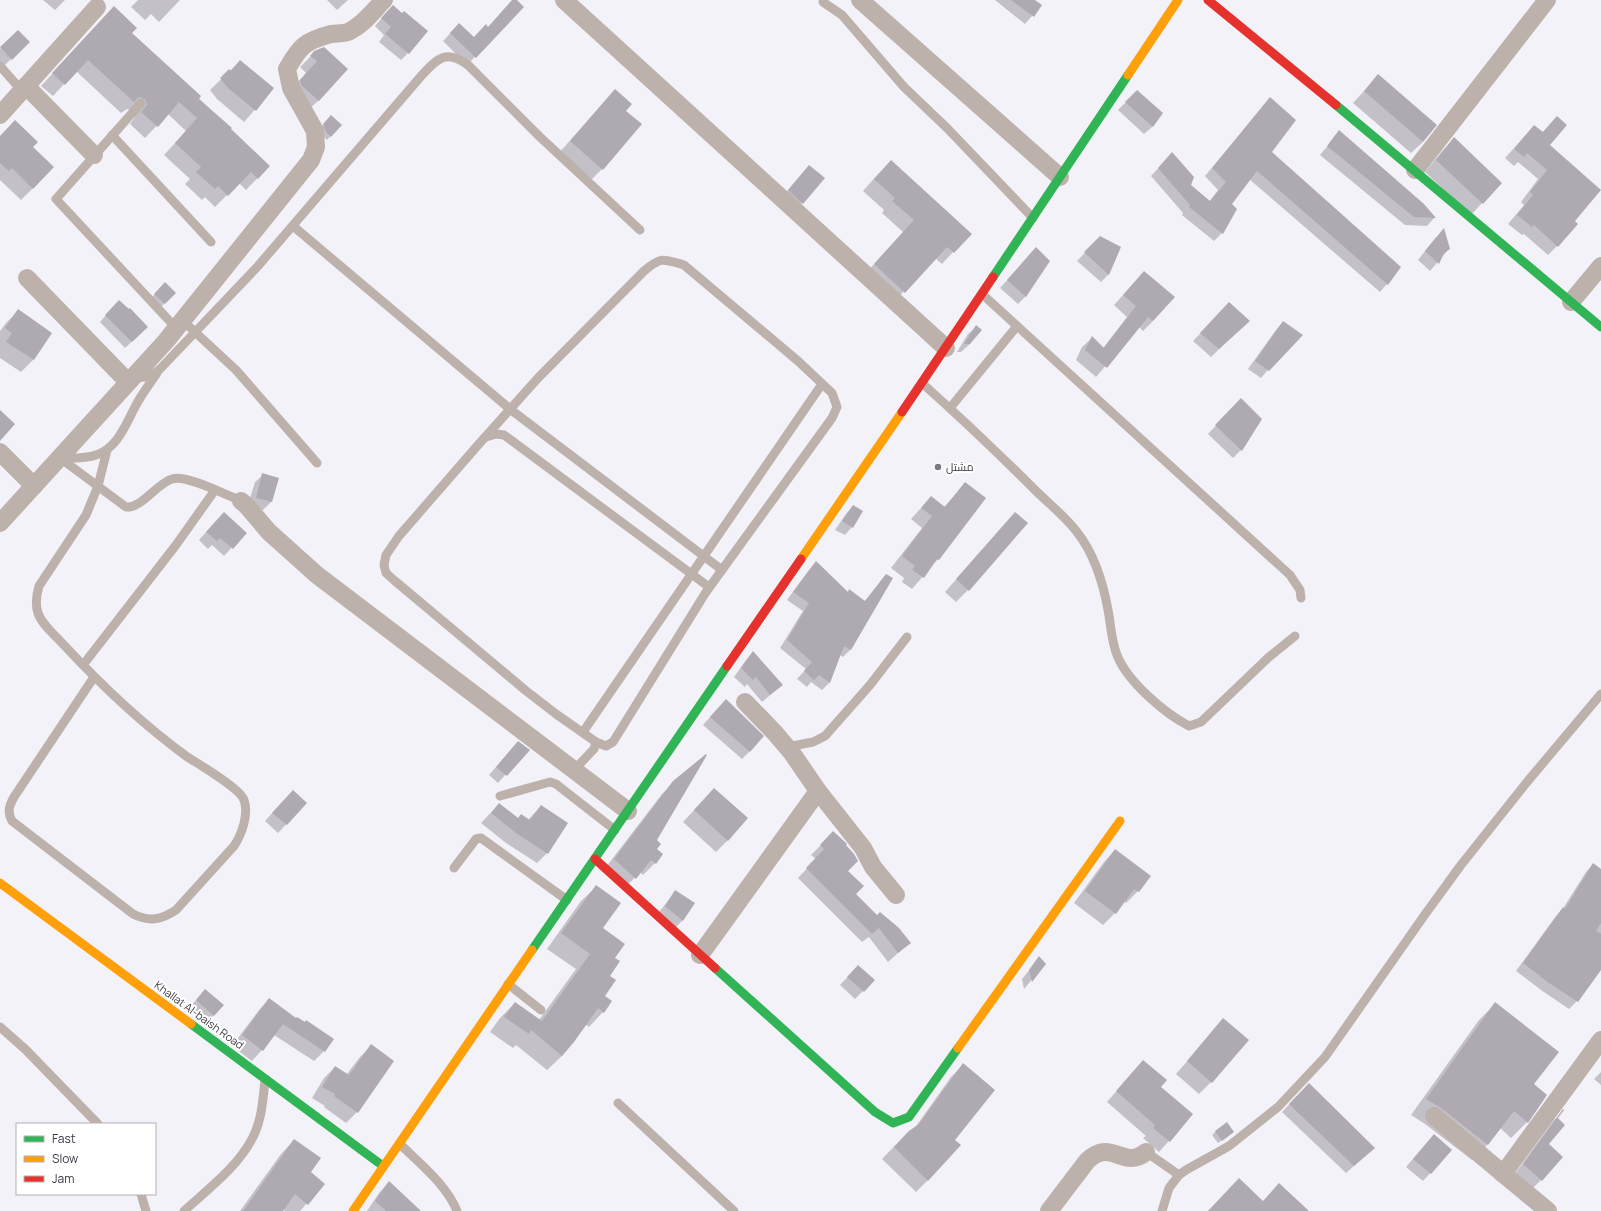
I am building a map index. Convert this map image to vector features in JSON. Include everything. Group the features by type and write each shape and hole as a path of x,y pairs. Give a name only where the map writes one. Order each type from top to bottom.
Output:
{"street":[{"path":"0,523 131,379 185,327 311,160 316,147 315,131 290,88 287,69 298,50 310,41 332,34 348,32 364,22 384,0"},
{"path":"564,0 946,348"},
{"path":"860,0 1060,177"},
{"path":"353,1211 946,348 1178,0"},
{"path":"1208,0 1415,170 1601,327"},
{"path":"1415,170 1547,0"},
{"path":"0,115 97,7"},
{"path":"24,88 94,155"},
{"path":"1572,302 1601,266"},
{"path":"28,278 131,379"},
{"path":"0,452 34,486"},
{"path":"241,502 246,505 269,532 317,575 628,811"},
{"path":"745,702 787,747 818,791 863,848 873,867 896,895"},
{"path":"700,955 818,791"},
{"path":"595,859 875,1112 892,1123 910,1117 1120,821"},
{"name":"Khallat Al-baish Road","path":"2,889 383,1166"},
{"path":"1503,1174 1601,1040"},
{"path":"1434,1116 1548,1211"},
{"path":"1049,1211 1094,1155 1104,1151 1131,1159 1146,1152"}],"lane":[{"path":"823,2 842,15 904,87 947,128 1033,218"},
{"path":"60,458 96,456 106,450 120,435 129,421 133,410 185,327 258,266 422,75 437,60 445,56 459,58 468,65 540,137 640,230"},
{"path":"0,66 24,88"},
{"path":"141,103 56,199 185,327 236,370 317,462"},
{"path":"112,136 211,242"},
{"path":"293,226 510,410 722,570"},
{"path":"657,260 667,260 684,265 798,361 832,393 835,398 837,406 832,418 709,587 613,742 606,746 596,742 525,690 386,573 384,565 386,555 400,536 510,410 577,338 657,260"},
{"path":"982,294 1290,575 1300,590 1301,598"},
{"path":"950,408 1017,326"},
{"path":"131,379 145,378 152,375 160,368"},
{"path":"922,383 950,408 1077,531 1098,568 1104,588 1112,638 1116,654 1122,667 1157,704 1177,720 1189,726 1201,722 1269,657 1295,636"},
{"path":"583,732 822,384"},
{"path":"484,438 496,434 504,434 709,587"},
{"path":"94,677 14,797 9,806 9,816 12,821 133,914 141,918 153,920 167,916 176,910 234,846 240,838 243,828 245,810 244,799 238,791 187,757 154,732 94,677 44,623 38,614 36,599 39,586 86,515 98,486 106,450"},
{"path":"60,458 126,507 131,508 137,505 158,486 172,479 195,482 241,502"},
{"path":"83,665 176,545 214,490"},
{"path":"787,747 813,742 825,736 870,685 907,637"},
{"path":"1162,1211 1169,1188 1179,1175 1229,1146 1278,1107 1325,1057 1461,865 1527,782 1601,694"},
{"path":"574,770 594,749 596,742"},
{"path":"500,796 550,782 556,784 615,830"},
{"path":"454,868 476,839 481,838 567,900"},
{"path":"508,984 541,1010"},
{"path":"0,1027 25,1049 97,1123"},
{"path":"184,1211 233,1164 253,1137 261,1114 265,1079"},
{"path":"618,1103 734,1211"},
{"path":"399,1143 442,1186 457,1211"},
{"path":"1146,1152 1179,1175"},
{"path":"141,1195 146,1211"}],"building":[{"path":"512,0 517,0 524,7 476,58 450,33 459,23 474,37 486,24 488,27"},
{"path":"1011,0 1035,0 1042,5 1034,17"},
{"path":"393,5 402,13 404,11 428,31 409,54 385,34 391,27 381,18"},
{"path":"114,6 137,28 132,33 201,96 199,99 232,128 231,129 270,166 258,179 251,172 228,196 218,186 215,189 196,172 201,167 175,143 197,118 179,102 158,127 141,112 147,105 145,99 139,97 134,102 88,60 65,85 52,73"},
{"path":"18,30 30,42 12,60 0,47"},
{"path":"324,47 348,69 319,101 301,85 300,80 317,61 310,56 314,51"},
{"path":"240,60 274,88 256,111 228,88 220,78 229,69 231,71"},
{"path":"1378,74 1437,125 1423,142 1364,91"},
{"path":"615,89 632,104 626,111 642,124 603,170 570,141"},
{"path":"1137,90 1163,113 1153,127 1125,102"},
{"path":"1270,97 1296,120 1272,152 1401,267 1388,285 1257,171 1232,204 1237,209 1223,234 1189,207 1190,205 1158,168 1172,152 1194,177 1191,185 1210,201 1226,182 1212,168"},
{"path":"331,115 342,125 331,137 326,132 323,124"},
{"path":"1557,116 1567,125 1550,145 1601,190 1575,221 1578,224 1558,247 1534,225 1532,227 1517,215 1533,195 1530,192 1547,170 1527,153 1524,157 1514,149 1534,125 1543,132"},
{"path":"15,120 38,142 33,147 54,167 33,189 12,168 9,171 0,163 0,136"},
{"path":"1339,130 1424,204 1436,218 1414,217 1327,146"},
{"path":"1454,137 1502,183 1483,204 1436,160"},
{"path":"891,160 972,234 954,253 947,247 905,293 874,264 914,220 892,201 895,198 874,179"},
{"path":"809,165 825,178 803,204 788,190"},
{"path":"1444,228 1450,249 1444,253 1439,264 1425,251"},
{"path":"1100,236 1121,247 1109,275 1084,252"},
{"path":"1036,247 1050,261 1026,297 1007,280"},
{"path":"1144,271 1175,297 1153,321 1148,317 1107,368 1085,350 1092,336 1104,348 1136,306 1123,295"},
{"path":"165,282 176,293 165,304 154,294"},
{"path":"119,300 129,309 130,308 148,327 132,342 105,315"},
{"path":"1229,302 1250,321 1219,349 1200,333"},
{"path":"18,309 52,333 34,360 6,342 12,333 5,328"},
{"path":"1283,321 1303,335 1269,371 1255,361"},
{"path":"976,325 982,330 970,344 964,344"},
{"path":"1241,398 1262,419 1242,451 1215,425"},
{"path":"0,410 15,424 0,441"},
{"path":"262,473 279,478 272,502 256,498"},
{"path":"965,482 986,498 939,560 937,559 924,578 912,570 915,566 902,556 932,516 921,508 931,496 945,507"},
{"path":"853,505 863,511 853,528 842,521"},
{"path":"224,512 247,533 233,549 220,538 217,541 206,532"},
{"path":"1015,512 1028,523 969,591 956,579"},
{"path":"816,561 848,592 849,589 865,601 886,574 893,578 851,650 844,646 830,683 819,675 814,680 804,671 812,662 787,640 809,603 793,592"},
{"path":"753,651 783,685 770,695 756,677 753,680 741,668"},
{"path":"726,699 764,736 750,752 710,717"},
{"path":"518,741 530,750 507,776 496,767"},
{"path":"706,754 707,755 657,840 661,844 657,849 663,854 656,864 651,860 636,879 614,859 673,781"},
{"path":"714,788 748,818 728,841 694,810"},
{"path":"293,790 307,803 287,825 272,813"},
{"path":"499,803 518,818 521,814 530,820 541,805 568,823 548,854 516,833 491,813"},
{"path":"833,831 847,844 846,845 858,861 848,871 864,886 856,894 877,915 880,912 899,928 911,943 898,953 879,928 872,934 806,868 824,849 820,845"},
{"path":"1115,849 1151,876 1139,892 1134,889 1116,914 1085,891"},
{"path":"1593,863 1601,869 1601,923 1596,931 1601,934 1601,970 1578,1002 1549,983 1523,963 1563,907 1565,909"},
{"path":"596,885 621,903 603,928 625,944 615,958 620,961 610,976 616,980 605,996 612,1001 604,1013 598,1008 562,1056 531,1030 529,1034 504,1017 515,1002 542,1021 590,954 561,933"},
{"path":"675,890 695,903 683,921 665,906"},
{"path":"1039,956 1046,964 1032,982 1029,970"},
{"path":"858,965 875,980 864,992 847,977"},
{"path":"205,989 224,1005 214,1016 196,1000"},
{"path":"269,998 296,1018 297,1017 305,1022 306,1020 334,1039 325,1052 283,1024 263,1051 242,1035"},
{"path":"1495,1002 1559,1052 1534,1084 1547,1095 1528,1123 1514,1111 1488,1145 1441,1108 1426,1099"},
{"path":"1223,1018 1249,1040 1212,1083 1187,1061"},
{"path":"371,1044 394,1061 358,1113 334,1096 335,1094 322,1087 335,1066 349,1075"},
{"path":"1143,1060 1167,1080 1161,1087 1193,1114 1170,1142 1153,1128 1155,1125 1116,1091"},
{"path":"963,1063 995,1090 955,1140 961,1145 928,1181 894,1147 909,1131 919,1124"},
{"path":"1309,1083 1375,1148 1354,1166 1289,1104"},
{"path":"1563,1109 1564,1110 1558,1118 1565,1125 1549,1144 1563,1157 1542,1181 1523,1164"},
{"path":"1227,1122 1234,1132 1222,1141 1215,1131"},
{"path":"1434,1134 1452,1150 1431,1174 1413,1159"},
{"path":"294,1139 321,1158 311,1172 325,1184 308,1205 295,1194 283,1211 243,1211"},
{"path":"1239,1178 1263,1201 1279,1183 1309,1211 1208,1211"},
{"path":"389,1181 421,1211 386,1211 375,1201"}],"traffic: fast":[{"path":"993,277 1128,75"},
{"path":"1336,105 1601,327"},
{"path":"532,950 727,666"},
{"path":"715,968 875,1112 893,1123 909,1117 958,1048"},
{"path":"191,1024 383,1166"}],"traffic: slow":[{"path":"1128,75 1178,0"},
{"path":"801,559 902,412"},
{"path":"958,1048 1120,821"},
{"path":"0,883 191,1024"},
{"path":"353,1211 532,950"}],"traffic: jam":[{"path":"1208,0 1336,105"},
{"path":"902,412 993,277"},
{"path":"727,666 801,559"},
{"path":"595,859 715,968"}],"place":[{"name":"مشتل","path":"938,467"}]}
